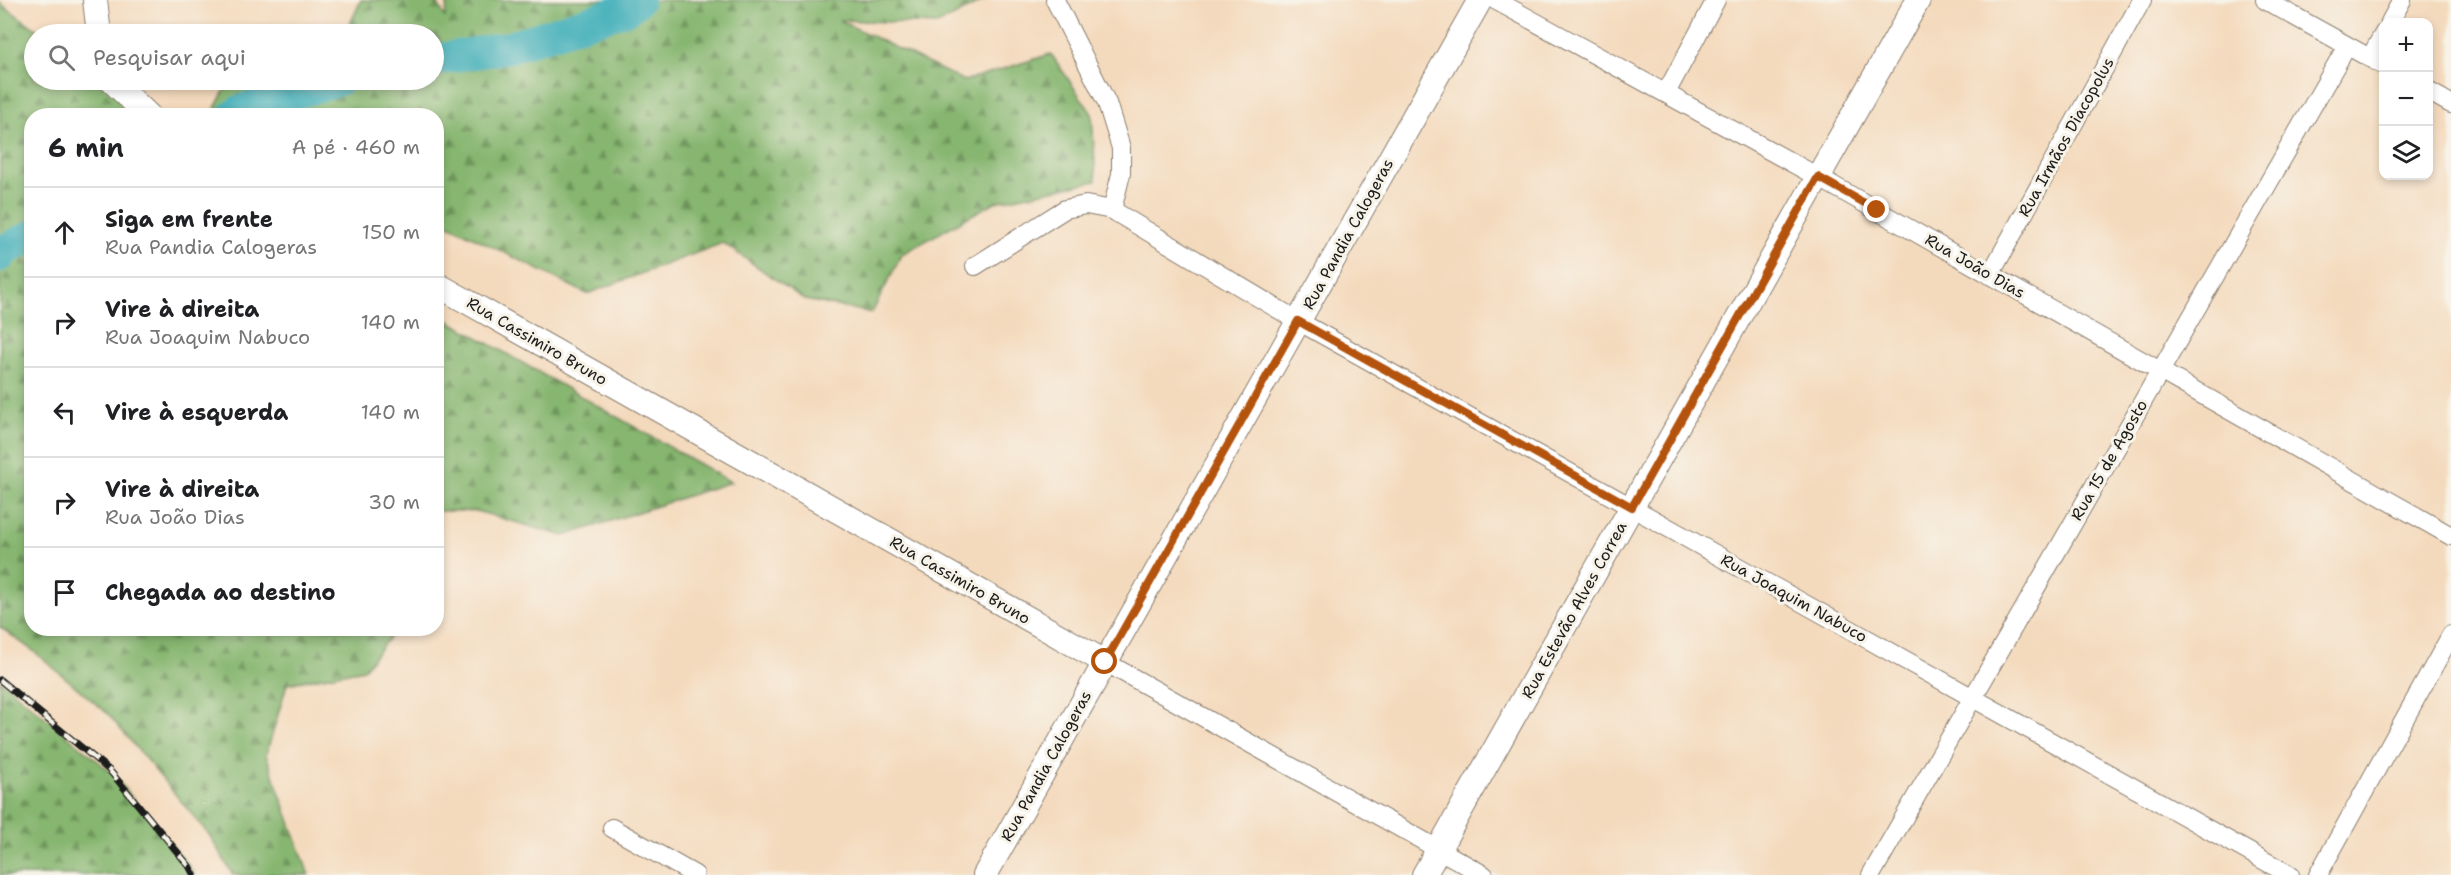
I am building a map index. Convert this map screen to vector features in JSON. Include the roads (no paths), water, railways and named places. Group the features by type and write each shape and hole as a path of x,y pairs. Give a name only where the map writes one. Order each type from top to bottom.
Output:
{"main road":[{"path":"95,0 98,24"},
{"name":"Rua Pandia Calogeras","path":"985,875 1480,0"},
{"name":"Rua Estevão Alves Correa","path":"1424,875 1918,0"},
{"path":"122,90 141,108"},
{"name":"Rua Cassimiro Bruno","path":"444,289 1105,662"}],"street":[{"path":"975,266 1065,209 1086,206 1112,210 1121,174 1121,148 1107,103 1055,0"},
{"name":"Rua João Dias","path":"1495,0 1818,177 2451,536"},
{"path":"1666,93 1716,0"},
{"name":"Rua Irmãos Diacopolus","path":"1990,275 2142,0"},
{"path":"2265,0 2377,62"},
{"path":"2392,18 2402,0"},
{"name":"Rua 15 de Agosto","path":"1871,875 2347,46"},
{"path":"2433,94 2451,104"},
{"name":"Rua Joaquim Nabuco","path":"1112,210 1298,321 2290,875"},
{"path":"2318,875 2451,635"},
{"name":"Rua Cassimiro Bruno","path":"1105,662 1484,875"},
{"path":"612,828 694,875"}],"waterway":[{"path":"444,58 510,47 627,9 638,0"},
{"path":"248,108 306,90"},
{"path":"0,256 3,251 24,240"}],"railway":[{"path":"0,680 110,771 194,875"}]}
